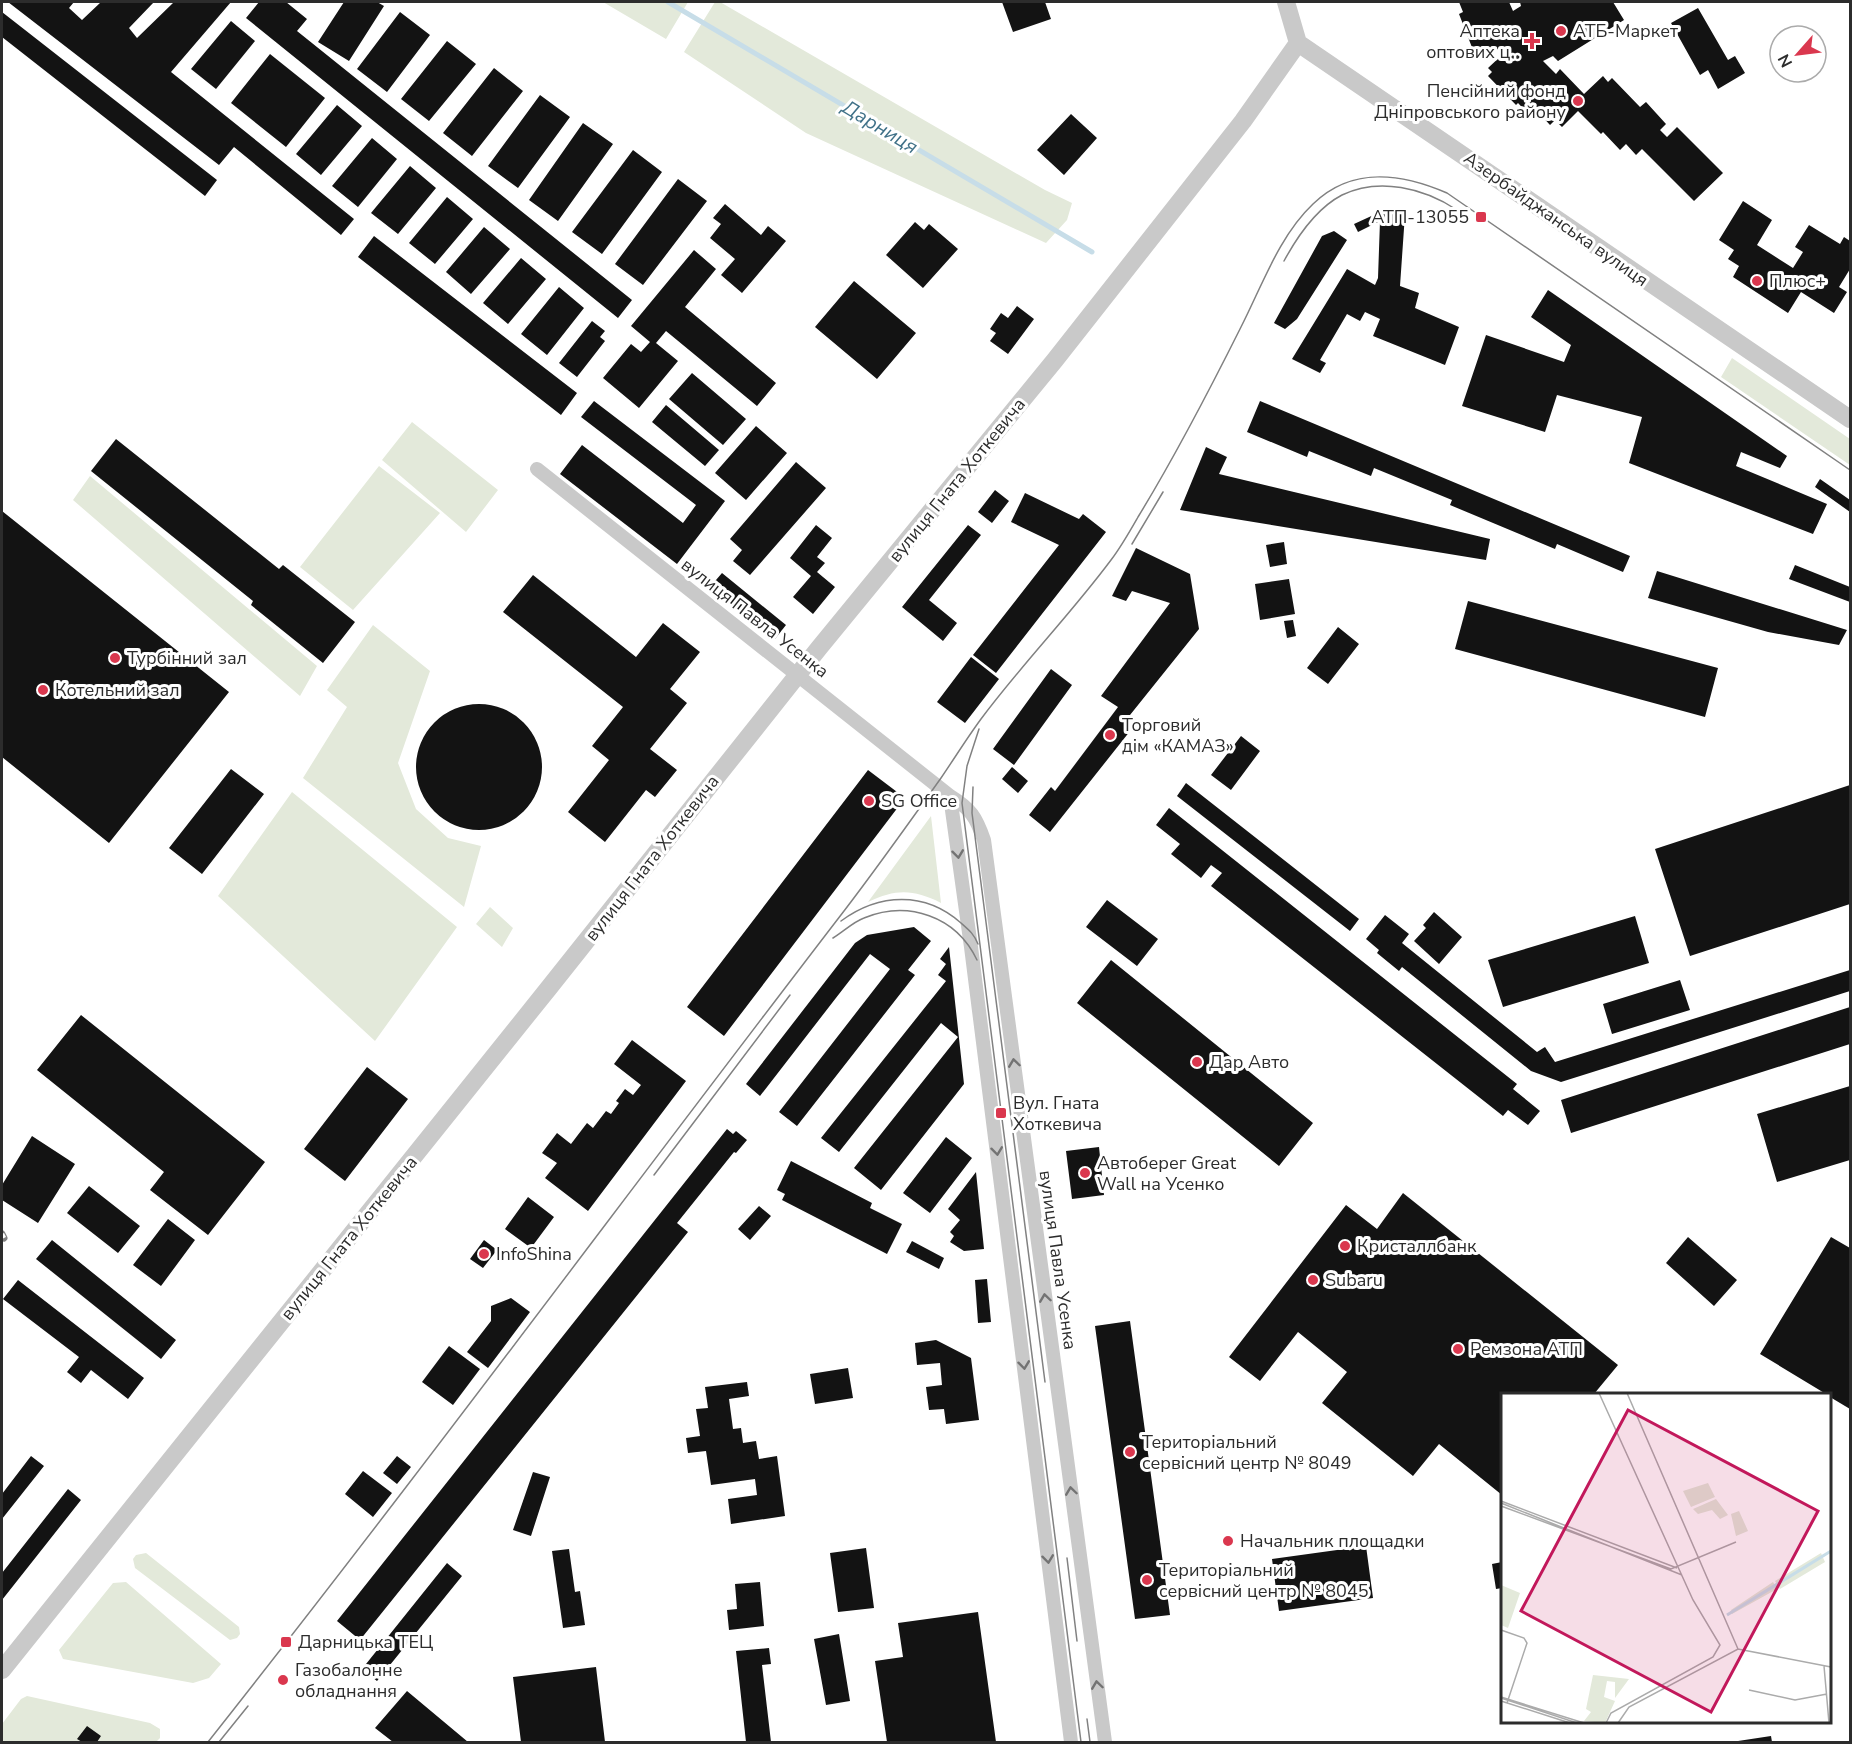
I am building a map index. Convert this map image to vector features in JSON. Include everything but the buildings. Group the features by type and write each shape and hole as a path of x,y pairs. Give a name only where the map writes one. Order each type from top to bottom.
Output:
{"street":[{"path":"1286,2 1298,43"},
{"name":"Азербайджанська вулиця","path":"1298,43 1851,419"},
{"name":"вулиця Гната Хоткевича","path":"2,1670 797,675 1055,360 1243,121 1298,43"},
{"name":"вулиця Павла Усенка","path":"537,470 972,813 984,840 1105,1743"},
{"path":"950,796 1071,1743"}],"green space":[{"path":"603,2 688,2 666,39"},
{"path":"715,2 720,2 1045,190 1072,203 1067,220 1046,243 806,133 684,52"},
{"path":"1732,358 1850,439 1850,465 1721,377"},
{"path":"412,422 498,490 466,532 382,460"},
{"path":"379,466 440,513 353,610 300,567"},
{"path":"90,476 317,666 300,696 73,500"},
{"path":"373,625 430,671 398,763 416,809 448,838 481,846 464,907 303,778 347,707 327,690"},
{"path":"292,792 457,927 375,1041 218,896"},
{"path":"931,816 941,903 922,895 905,892 887,895 868,902"},
{"path":"490,907 513,928 502,947 476,924"},
{"path":"146,1553 239,1627 240,1634 237,1638 230,1640 135,1568 133,1559 136,1555"},
{"path":"126,1582 221,1664 209,1678 193,1683 63,1659 59,1650 113,1583"},
{"path":"27,1696 150,1723 160,1729 160,1738 156,1742 2,1742 2,1724 21,1699"}],"waterway":[{"name":"Дарниця","path":"668,2 1092,252"}],"tram line":[{"path":"208,1742 448,1432 856,895 981,719 1115,555 1192,423 1281,246 1301,217 1328,192 1344,183 1377,177 1412,181 1447,193 1850,470"},
{"path":"1284,261 1301,233 1324,207 1342,195 1356,190 1386,186 1401,188 1430,196 1457,210"},
{"path":"1132,544 1163,492"},
{"path":"979,729 967,766 962,803 1081,1742"},
{"path":"973,787 972,813 1045,1382"},
{"path":"841,921 871,905 886,901 917,901 932,905 947,913 969,930 978,944"},
{"path":"833,938 864,918 897,911 914,912 929,916 957,932 977,960"},
{"path":"654,1175 790,995"},
{"path":"1067,1558 1077,1641"},
{"path":"219,1742 248,1706"},
{"path":"1087,1719 1090,1742"}],"railway":[{"path":"2,1234 4,1238"}],"place":[{"name":"АТБ-Маркет","path":"1561,31"},
{"name":"Аптека оптових ц‥","path":"1532,41"},
{"name":"Пенсійний фонд Дніпровського району","path":"1578,101"},
{"name":"АТП-13055","path":"1481,217"},
{"name":"Плюс+","path":"1757,281"},
{"name":"Турбінний зал","path":"115,658"},
{"name":"Котельний зал","path":"43,690"},
{"name":"Торговий дім «КАМАЗ»","path":"1110,735"},
{"name":"SG Office","path":"869,801"},
{"name":"Дар Авто","path":"1197,1062"},
{"name":"Вул. Гната Хоткевича","path":"1001,1113"},
{"name":"Автоберег Great Wall на Усенко","path":"1085,1173"},
{"name":"Кристаллбанк","path":"1345,1246"},
{"name":"InfoShina","path":"484,1254"},
{"name":"Subaru","path":"1313,1280"},
{"name":"Ремзона АТП","path":"1458,1349"},
{"name":"Територіальний сервісний центр № 8049","path":"1130,1452"},
{"name":"Начальник площадки","path":"1228,1541"},
{"name":"Територіальний сервісний центр № 8045","path":"1147,1580"},
{"name":"Дарницька ТЕЦ","path":"286,1642"},
{"name":"Газобалонне обладнання","path":"283,1680"}]}
